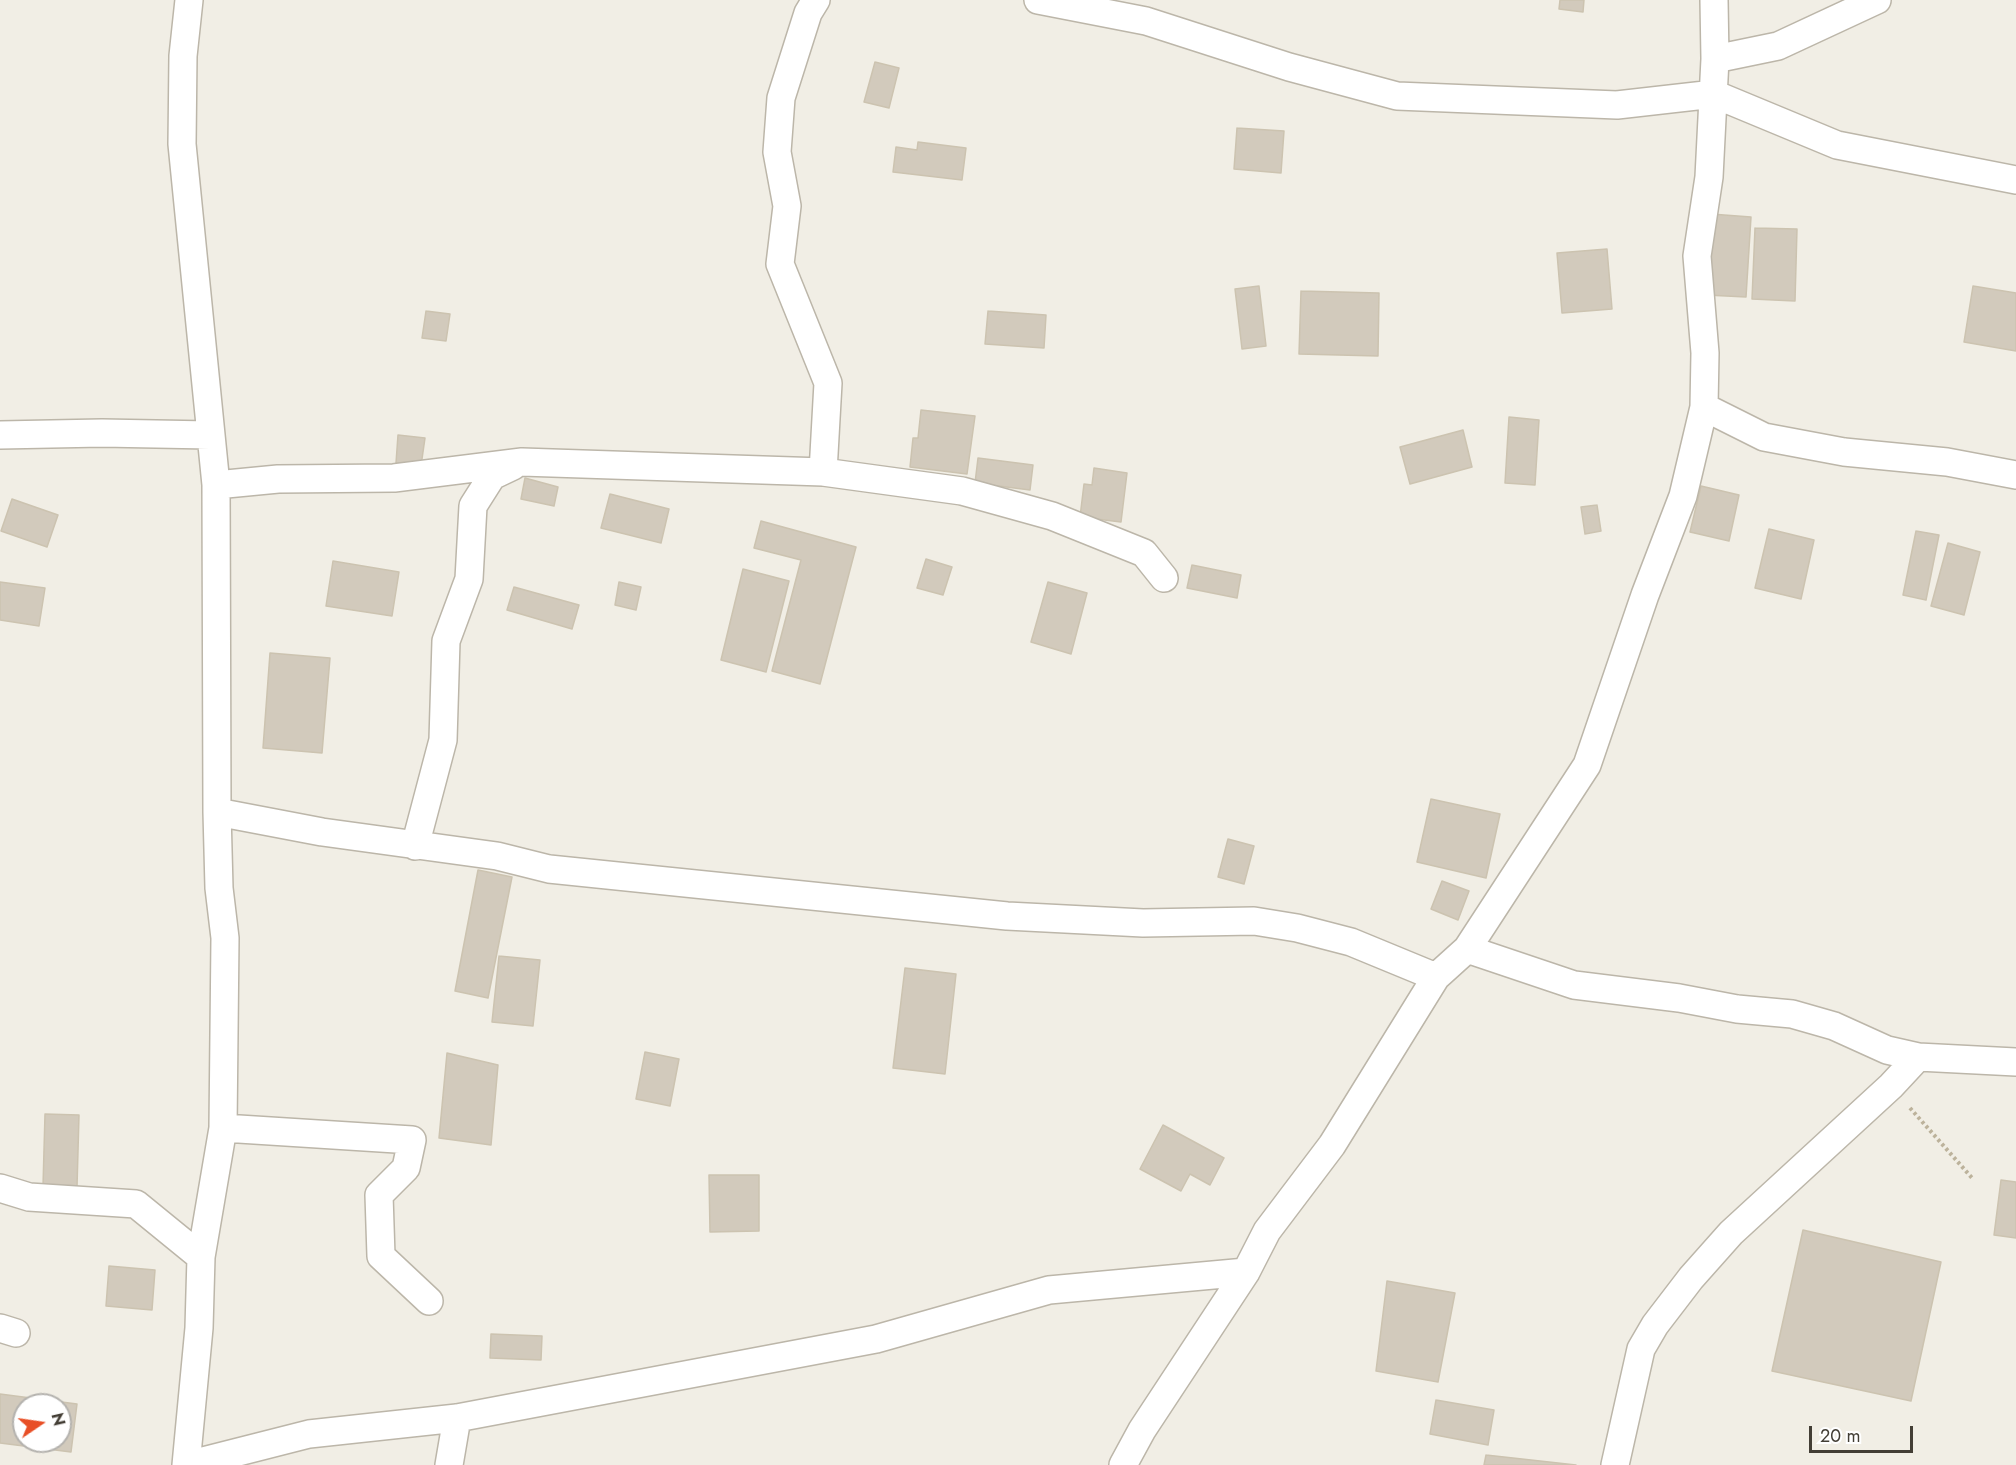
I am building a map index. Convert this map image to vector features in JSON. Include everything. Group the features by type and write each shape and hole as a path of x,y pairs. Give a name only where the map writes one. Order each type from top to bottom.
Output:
{"street":[{"path":"189,0 183,56 182,144 216,485 217,812 219,888 225,938 223,1128 201,1257 199,1328 187,1465 309,1434 457,1418 876,1339 1049,1290 1246,1272"},
{"path":"816,0 808,13 781,98 777,152 787,206 780,264 828,383 823,472"},
{"path":"1038,0 1146,21 1289,67 1397,96 1617,105 1714,94 1837,145 2016,180"},
{"path":"1123,1465 1142,1430 1246,1272 1267,1232 1332,1145 1436,976 1467,949 1587,765 1645,595 1683,496 1704,407 1705,353 1697,256 1708,177 1714,94 1714,0"},
{"path":"1715,59 1778,46 1877,0"},
{"path":"1704,407 1764,437 1844,452 1947,462 2016,475"},
{"path":"0,435 102,433 210,435"},
{"path":"216,485 278,479 394,478 522,462 823,472 962,491 1052,516 1144,553 1164,578"},
{"path":"416,846 443,740 446,640 469,579 473,506 492,476 522,462"},
{"path":"217,812 416,846 497,856 549,869 1007,916 1143,923 1254,921 1297,928 1351,942 1436,976"},
{"path":"1467,949 1574,985 1679,998 1737,1009 1792,1014 1834,1026 1887,1050 1918,1057 2016,1062"},
{"path":"1615,1465 1639,1358 1655,1325 1691,1278 1731,1233 1891,1086 1918,1057"},
{"path":"223,1128 412,1140 406,1168 379,1195 381,1256 429,1300"},
{"path":"0,1188 29,1197 136,1204 201,1257"},
{"path":"449,1465 457,1418"}],"path":[{"path":"1891,1086 1973,1179"}],"building":[{"path":"1560,0 1584,0 1583,12 1559,9"},
{"path":"875,62 899,68 889,108 864,102"},
{"path":"1237,128 1284,131 1281,173 1234,169"},
{"path":"918,142 966,148 962,180 893,172 896,147 917,150"},
{"path":"1711,214 1751,217 1746,297 1706,295"},
{"path":"1755,228 1797,229 1795,301 1752,299"},
{"path":"1607,249 1612,309 1562,313 1557,253"},
{"path":"1259,286 1266,346 1242,349 1235,289"},
{"path":"1973,286 2016,293 2016,351 1964,342"},
{"path":"1301,291 1379,293 1378,356 1299,354"},
{"path":"426,311 450,314 446,341 422,338"},
{"path":"988,311 1046,315 1044,348 985,344"},
{"path":"921,410 975,416 967,474 910,467 913,438 918,438"},
{"path":"1509,417 1539,420 1535,485 1505,483"},
{"path":"1463,430 1472,467 1410,484 1400,447"},
{"path":"398,435 425,438 421,466 396,463"},
{"path":"978,458 1033,465 1030,490 975,483"},
{"path":"1094,468 1127,473 1121,522 1080,517 1084,484 1092,485"},
{"path":"525,478 558,487 554,506 521,499"},
{"path":"1701,486 1739,495 1729,541 1690,532"},
{"path":"610,494 669,509 661,543 601,528"},
{"path":"12,499 58,515 47,547 1,531"},
{"path":"1597,505 1601,531 1585,534 1581,507"},
{"path":"761,521 856,547 820,684 772,671 801,560 754,548"},
{"path":"1769,529 1814,540 1801,599 1755,588"},
{"path":"1916,531 1939,535 1926,600 1903,595"},
{"path":"1948,543 1980,552 1964,615 1931,606"},
{"path":"926,559 952,567 943,595 917,588"},
{"path":"333,561 399,572 392,616 326,606"},
{"path":"1192,565 1241,575 1237,598 1187,588"},
{"path":"743,569 789,581 766,672 721,660"},
{"path":"0,582 45,588 39,626 0,620"},
{"path":"619,582 641,587 636,610 615,605"},
{"path":"1048,582 1087,593 1071,654 1031,642"},
{"path":"514,587 579,605 572,629 507,610"},
{"path":"270,653 330,658 322,753 263,748"},
{"path":"1431,799 1500,814 1486,878 1417,862"},
{"path":"1228,839 1254,846 1244,884 1218,877"},
{"path":"478,870 512,877 488,998 455,991"},
{"path":"1442,881 1469,891 1458,920 1431,909"},
{"path":"499,956 540,960 533,1026 492,1022"},
{"path":"905,968 956,974 945,1074 893,1068"},
{"path":"645,1052 679,1059 670,1106 636,1099"},
{"path":"447,1053 498,1065 491,1145 439,1138"},
{"path":"45,1114 79,1115 77,1187 43,1186"},
{"path":"1163,1125 1224,1158 1210,1185 1190,1174 1181,1191 1140,1169"},
{"path":"709,1175 759,1175 759,1231 710,1232"},
{"path":"2001,1180 2016,1182 2016,1238 1994,1235"},
{"path":"1803,1230 1941,1262 1911,1401 1772,1371"},
{"path":"109,1266 155,1270 152,1310 106,1306"},
{"path":"1387,1281 1455,1293 1438,1382 1376,1371"},
{"path":"491,1334 542,1336 541,1360 490,1358"},
{"path":"0,1394 12,1396 12,1445 0,1443"},
{"path":"1436,1400 1494,1410 1488,1445 1430,1434"},
{"path":"72,1403 77,1404 72,1444"},
{"path":"1486,1455 1576,1465 1484,1465"}]}
